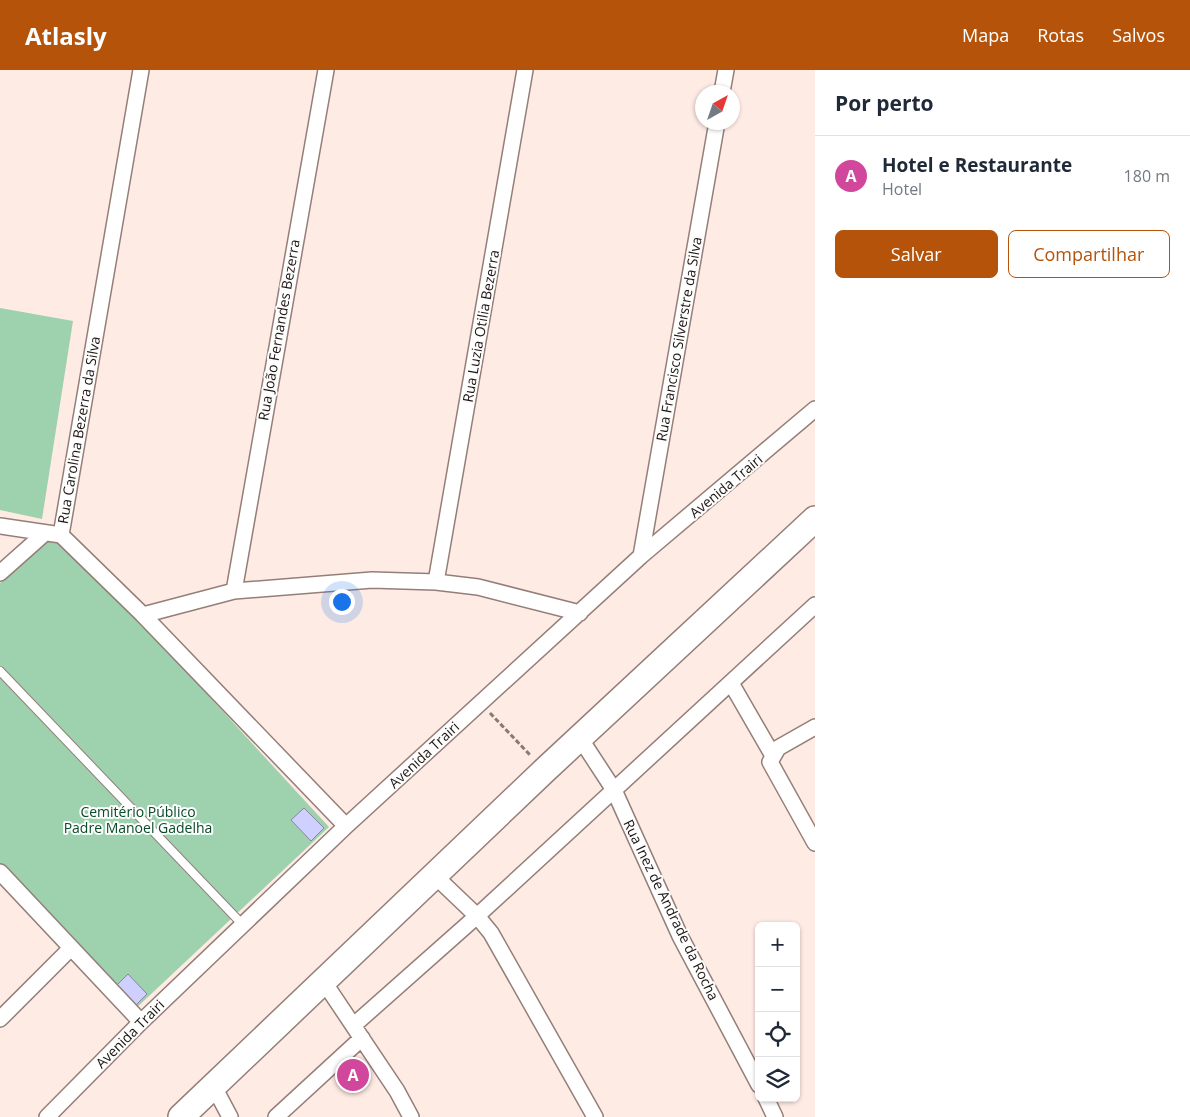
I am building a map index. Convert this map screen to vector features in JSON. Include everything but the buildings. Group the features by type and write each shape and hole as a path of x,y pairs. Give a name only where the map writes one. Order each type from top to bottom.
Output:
{"highway":[{"path":"181,1117 545,770 815,519"}],"street":[{"name":"Rua Carolina Bezerra da Silva","path":"141,70 61,535 143,615 346,826"},
{"name":"Rua João Fernandes Bezerra","path":"234,591 326,70"},
{"name":"Rua Luzia Otilia Bezerra","path":"436,582 525,70"},
{"path":"723,85 726,70"},
{"name":"Rua Francisco Silverstre da Silva","path":"641,556 716,130"},
{"name":"Avenida Trairi","path":"47,1117 141,1022 346,826 641,556 815,409"},
{"path":"0,526 61,535"},
{"path":"0,573 45,532"},
{"path":"143,615 234,591 372,580 436,582 478,587 580,613"},
{"path":"276,1117 358,1032 477,916 814,609"},
{"path":"731,684 772,754"},
{"path":"815,727 785,743 772,754 770,762 773,771 815,844"},
{"name":"Rua Inez de Andrade da Rocha","path":"580,738 614,790 676,928 755,1077"},
{"path":"0,872 141,1022"},
{"path":"434,875 477,916 491,933 595,1117"},
{"path":"0,1019 71,948"},
{"path":"324,982 411,1117"},
{"path":"213,1085 230,1117"},
{"path":"768,1102 775,1117"}],"lane":[{"path":"0,671 243,925"}],"path":[{"path":"480,703 545,770"}],"green space":[{"path":"0,308 73,321 42,519 0,510"},
{"name":"Cemitério Público Padre Manoel Gadelha","path":"57,531 329,827 133,1011 0,871 0,583"}],"place":[{"name":"Hotel e Restaurante","path":"353,1075"}]}
